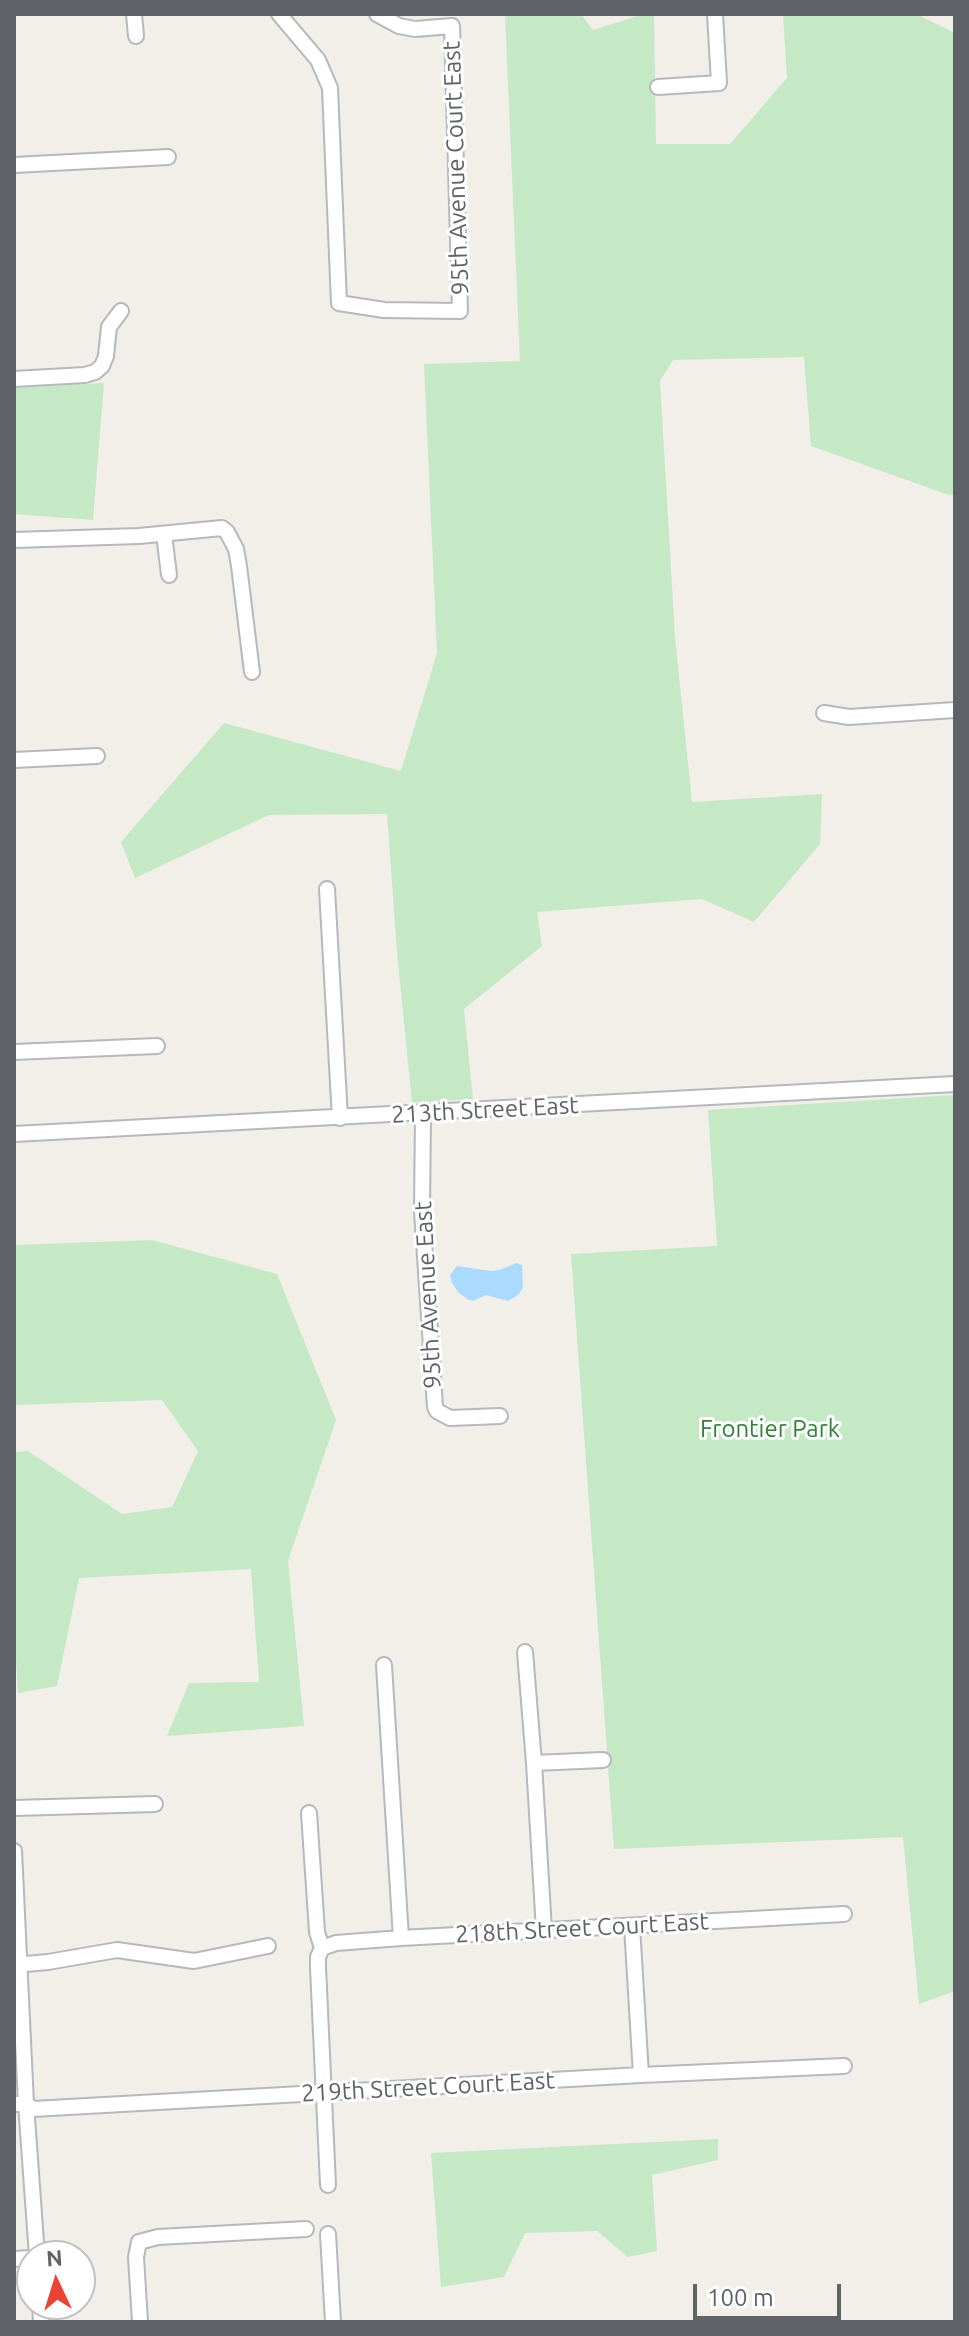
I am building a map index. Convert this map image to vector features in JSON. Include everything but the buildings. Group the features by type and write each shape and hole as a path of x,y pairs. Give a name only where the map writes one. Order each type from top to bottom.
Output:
{"street":[{"path":"134,14 136,36"},
{"name":"95th Avenue Court East","path":"279,14 318,60 330,88 339,303 384,310 460,311 452,26 415,29 399,26 377,14"},
{"path":"658,87 719,83 715,14"},
{"path":"14,165 168,157"},
{"path":"14,379 95,372 106,356 109,327 121,311"},
{"path":"14,540 164,534 222,528 236,549 252,672"},
{"path":"164,534 169,575"},
{"path":"824,713 849,717 955,710"},
{"path":"14,760 97,756"},
{"path":"327,889 340,1118"},
{"path":"14,1052 157,1046"},
{"name":"213th Street East","path":"14,1134 955,1084"},
{"name":"95th Avenue East","path":"423,1114 422,1211 435,1407 450,1418 500,1416"},
{"path":"525,1652 544,1930"},
{"path":"384,1665 401,1938"},
{"path":"534,1763 603,1760"},
{"path":"14,1808 155,1804"},
{"path":"309,1813 317,1932 322,1948 318,1967 328,2185"},
{"path":"14,1851 20,2104 32,2240"},
{"name":"218th Street Court East","path":"322,1948 336,1943 401,1938 844,1914"},
{"path":"632,1926 641,2075"},
{"path":"18,1964 117,1950 194,1961 268,1946"},
{"name":"219th Street Court East","path":"20,2104 33,2109 844,2066"},
{"path":"140,2322 136,2257 139,2242 158,2237 306,2229"},
{"path":"328,2234 333,2322"}],"green space":[{"path":"505,14 581,14 593,30 644,14 654,14 656,144 730,144 787,78 783,14 916,14 955,33 955,495 811,446 804,357 673,360 660,381 675,637 692,802 822,794 820,844 754,922 702,899 537,912 542,946 464,1009 473,1099 412,1103 387,814 269,815 135,878 121,842 224,723 401,771 437,653 424,364 520,361"},
{"path":"104,383 93,520 14,514 14,388"},
{"name":"Frontier Park","path":"955,1095 955,1991 919,2004 903,1837 614,1849 571,1254 717,1246 708,1110"},
{"path":"152,1240 277,1274 336,1420 288,1561 304,1726 167,1736 189,1683 259,1682 251,1569 79,1578 57,1686 18,1693 14,1625 14,1452 28,1451 122,1514 172,1507 198,1451 162,1400 14,1405 14,1245"},
{"path":"718,2139 718,2160 652,2175 657,2251 628,2257 597,2231 525,2233 504,2277 441,2287 431,2153"}],"water":[{"path":"517,1263 522,1265 523,1288 508,1301 486,1295 473,1301 467,1299 458,1292 450,1275 457,1266 491,1271"}]}
